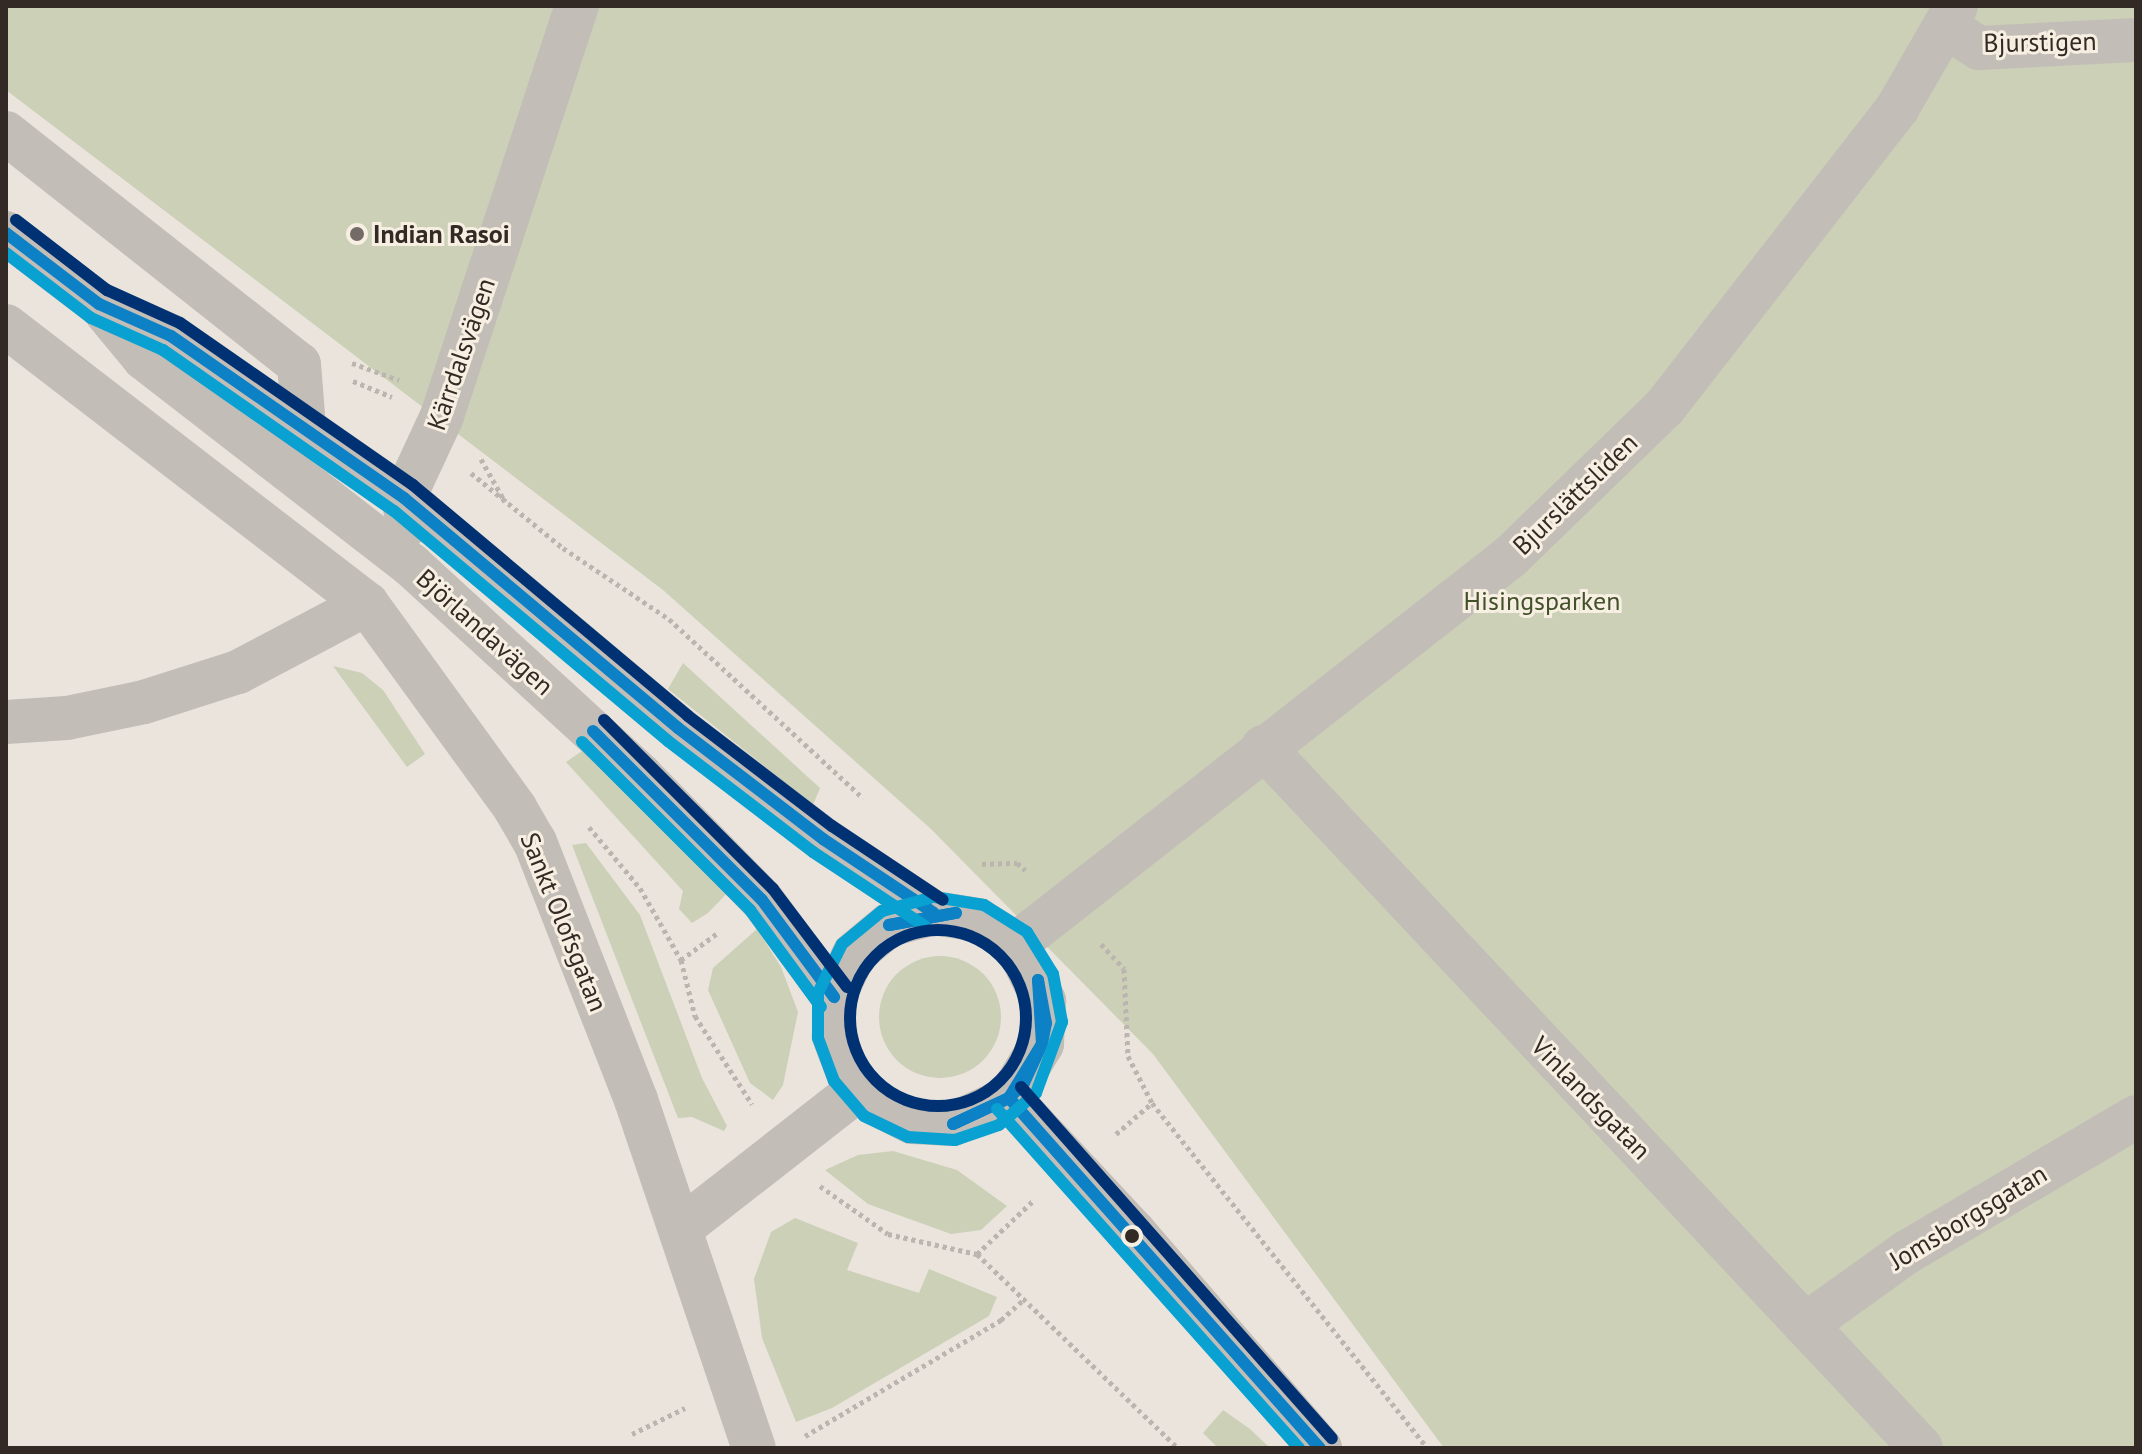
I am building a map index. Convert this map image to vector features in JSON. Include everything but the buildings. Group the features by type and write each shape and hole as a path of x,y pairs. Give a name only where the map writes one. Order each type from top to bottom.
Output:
{"street":[{"name":"Kärrdalsvägen","path":"404,498 434,438 577,6"},
{"name":"Bjurstigen","path":"1952,17 1979,48 2136,40"},
{"name":"Bjurslättsliden","path":"1016,944 1263,747 1510,557 1664,408 1898,107 1952,17"},
{"path":"6,133 299,364 304,428"},
{"name":"Björlandavägen","path":"6,233 99,304 144,358 411,565 641,776 762,900 834,997"},
{"name":"Björlandavägen","path":"99,304 171,336 404,498 678,728 823,839 934,913"},
{"path":"6,326 367,604 238,672 144,702 67,718 6,722"},
{"path":"404,498 411,565"},
{"name":"Sankt Olofsgatan","path":"367,604 515,808 535,842 681,1228 775,1445"},
{"name":"Vinlandsgatan","path":"1263,747 1921,1448"},
{"name":"Björlandavägen","path":"934,913 978,920 1016,944 1038,980 1046,1023 1035,1064 1009,1098 973,1119 932,1124 892,1114 859,1089 836,1045 834,997 854,954 870,938 900,920 934,913"},
{"path":"681,1228 859,1089"},
{"path":"1009,1098 1135,1233 1320,1448"},
{"name":"Jomsborgsgatan","path":"1805,1325 1907,1252 2136,1117"}],"path":[{"path":"299,364 394,398 434,438"},
{"path":"507,507 669,619 871,806"},
{"path":"515,808 569,809 610,851 681,960 695,1016 724,1069 826,1193 888,1234 977,1254 1178,1448"},
{"path":"1128,1056 1152,1103 1427,1448"},
{"path":"775,1445 1001,1320 1024,1299"}],"green space":[{"name":"Hisingsparken","path":"6,6 2136,6 2136,1448 1444,1448 1153,1054 931,829 663,590 6,90"},
{"path":"683,663 820,788 813,805 668,689"},
{"path":"333,666 362,673 383,690 425,754 407,767"},
{"path":"582,751 734,886 708,913 692,923 679,909 683,891 566,762"},
{"path":"586,843 640,915 702,1078 727,1126 724,1131 692,1117 678,1118 572,845"},
{"path":"757,929 781,967 798,1012 783,1085 773,1100 750,1083 708,990 713,968"},
{"path":"940,956 963,961 983,974 996,994 1001,1017 996,1040 983,1060 963,1073 940,1078 917,1073 897,1060 884,1040 879,1017 884,994 897,974 917,961"},
{"path":"893,1151 957,1170 1007,1206 981,1230 951,1234 868,1204 825,1170 858,1155"},
{"path":"795,1218 858,1243 847,1270 919,1293 929,1269 997,1297 989,1316 832,1408 796,1422 762,1338 754,1279 771,1232"},
{"path":"1223,1410 1270,1448 1218,1448 1203,1433"}],"transit line":[{"path":"16,220 107,290 180,323 413,485 688,716 832,826 943,900"},
{"path":"6,233 99,304 171,336 404,498 678,728 823,839 934,913"},
{"path":"6,253 91,318 163,350 394,511 668,741 813,852 925,926"},
{"path":"604,720 773,889 847,987"},
{"path":"593,731 762,900 834,997"},
{"path":"582,742 750,910 821,1007"},
{"path":"930,898 882,911 842,944 818,993 818,1038 834,1081 864,1116 908,1137 955,1140 999,1125 1036,1093 1062,1022 1053,974 1027,932 984,905 934,897"},
{"path":"889,925 956,913"},
{"path":"889,925 956,913"},
{"path":"938,930 972,937 1000,956 1019,984 1026,1018 1019,1052 1000,1080 972,1099 938,1106 904,1099 876,1080 857,1052 850,1018 857,984 876,956 904,937 938,930"},
{"path":"1038,980 1046,1023 1042,1044"},
{"path":"1038,980 1042,1044"},
{"path":"1009,1098 1042,1044"},
{"path":"1009,1098 1024,1083 1042,1044"},
{"path":"1021,1087 1332,1438"},
{"path":"953,1124 1009,1098"},
{"path":"953,1124 1009,1098"},
{"path":"1009,1098 1320,1448"},
{"path":"997,1109 1299,1448"}],"place":[{"name":"Indian Rasoi","path":"357,234"}]}
